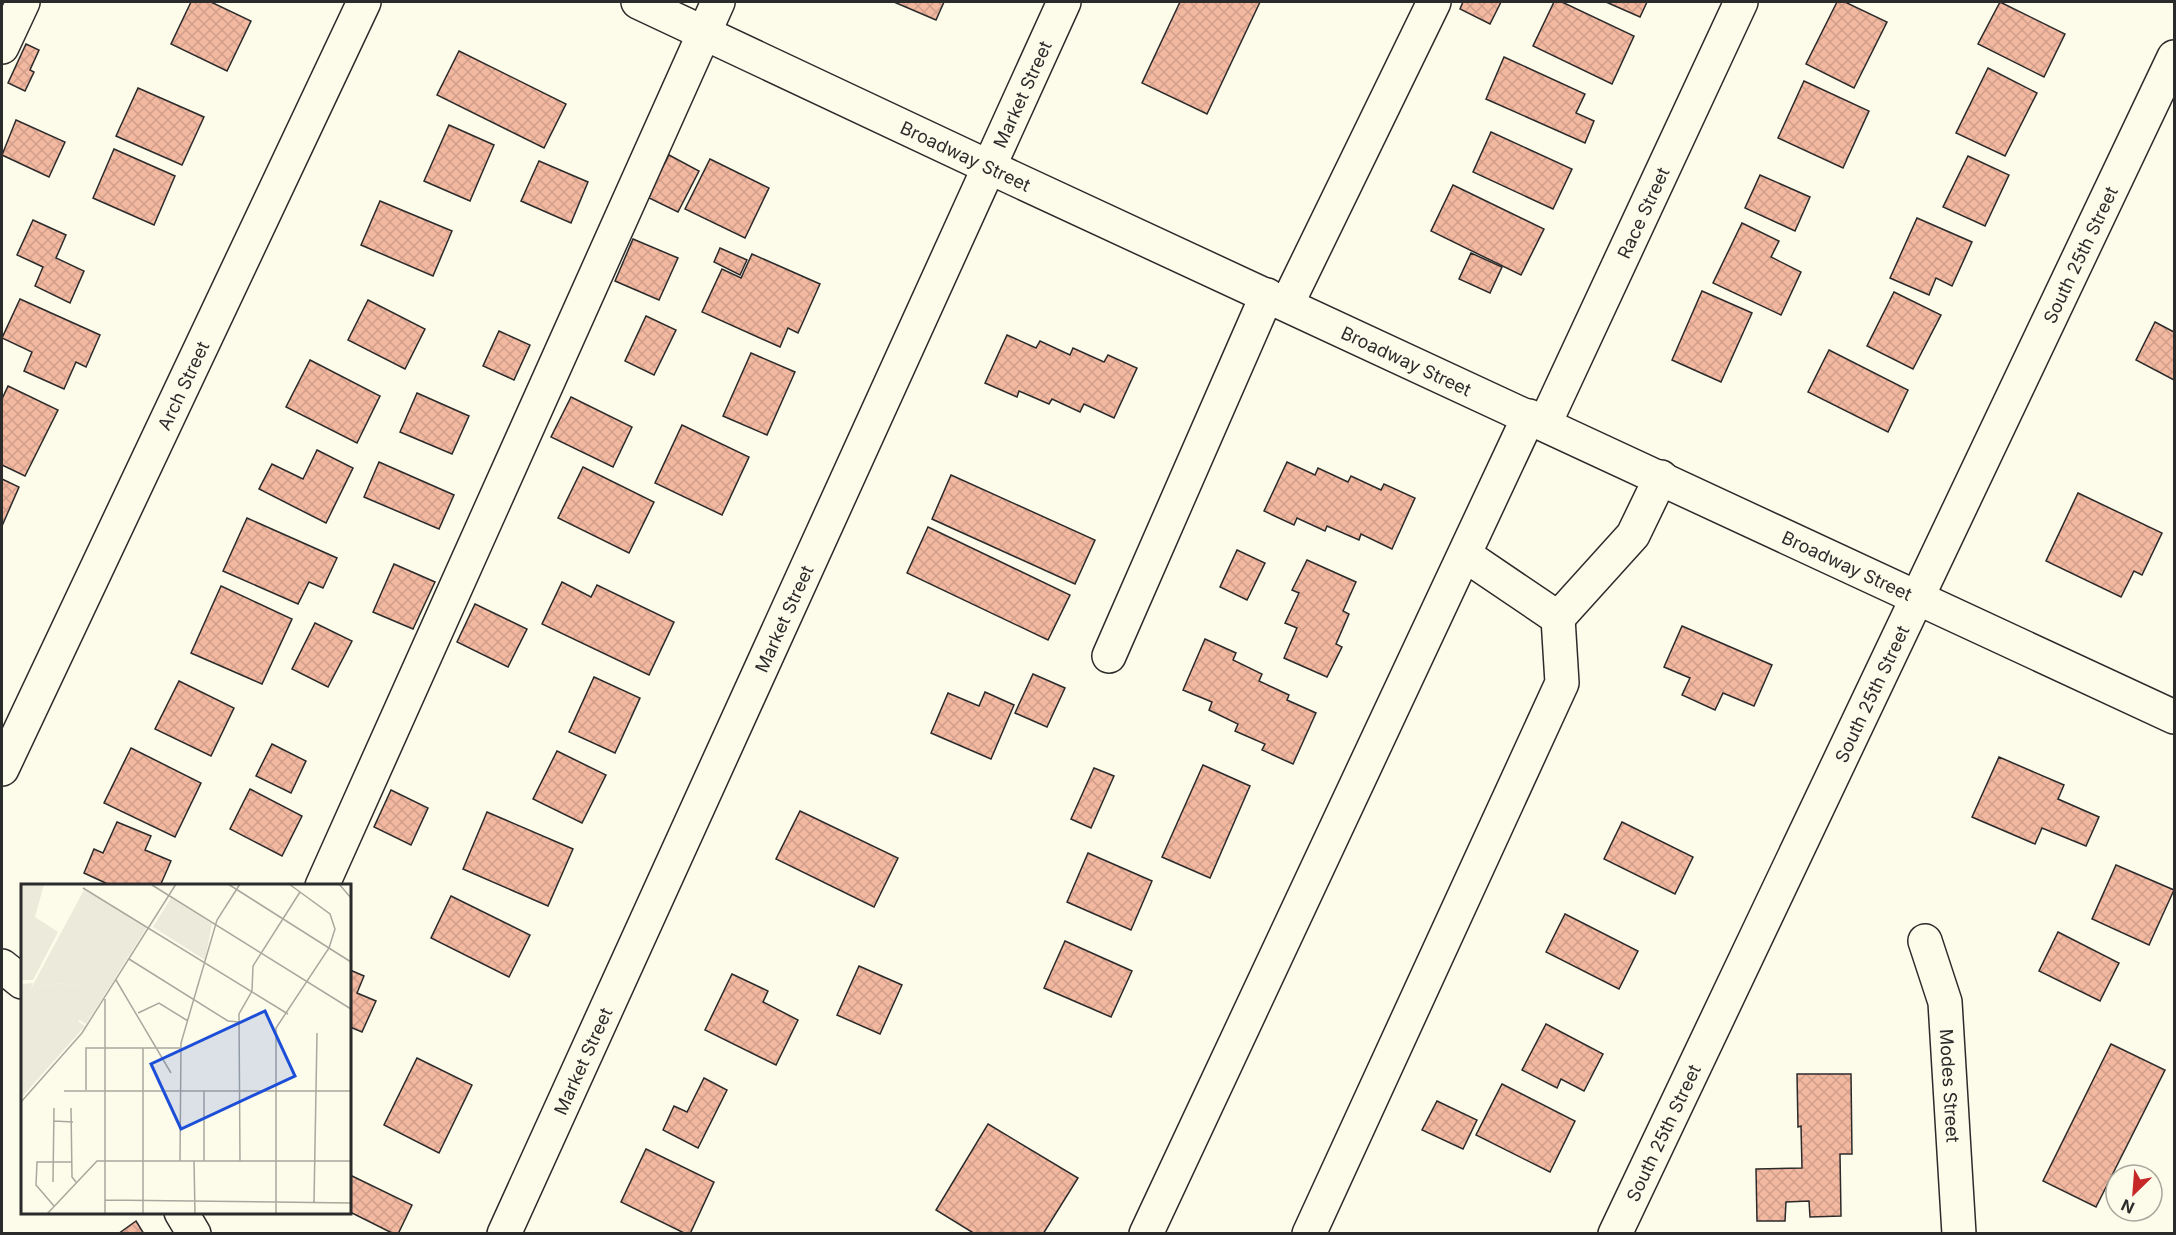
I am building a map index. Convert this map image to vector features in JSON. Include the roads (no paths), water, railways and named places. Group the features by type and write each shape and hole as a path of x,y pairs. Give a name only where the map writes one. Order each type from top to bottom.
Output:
{"street":[{"path":"2,47 23,2"},
{"name":"Arch Street","path":"2,769 364,2"},
{"name":"Broadway Street","path":"638,2 2175,717"},
{"path":"322,884 718,2"},
{"name":"Market Street","path":"504,1233 1064,2"},
{"path":"1109,656 1277,299 1434,2"},
{"name":"Race Street","path":"1146,1233 1465,555 1537,419 1741,2"},
{"name":"South 25th Street","path":"1615,1233 2175,57"},
{"path":"1309,1233 1562,683 1558,618 1633,535 1661,477"},
{"path":"1465,555 1558,618"},
{"name":"Modes Street","path":"1925,941 1946,1002 1959,1233"},
{"path":"2,966 21,981"},
{"path":"182,1214 195,1233"}]}
